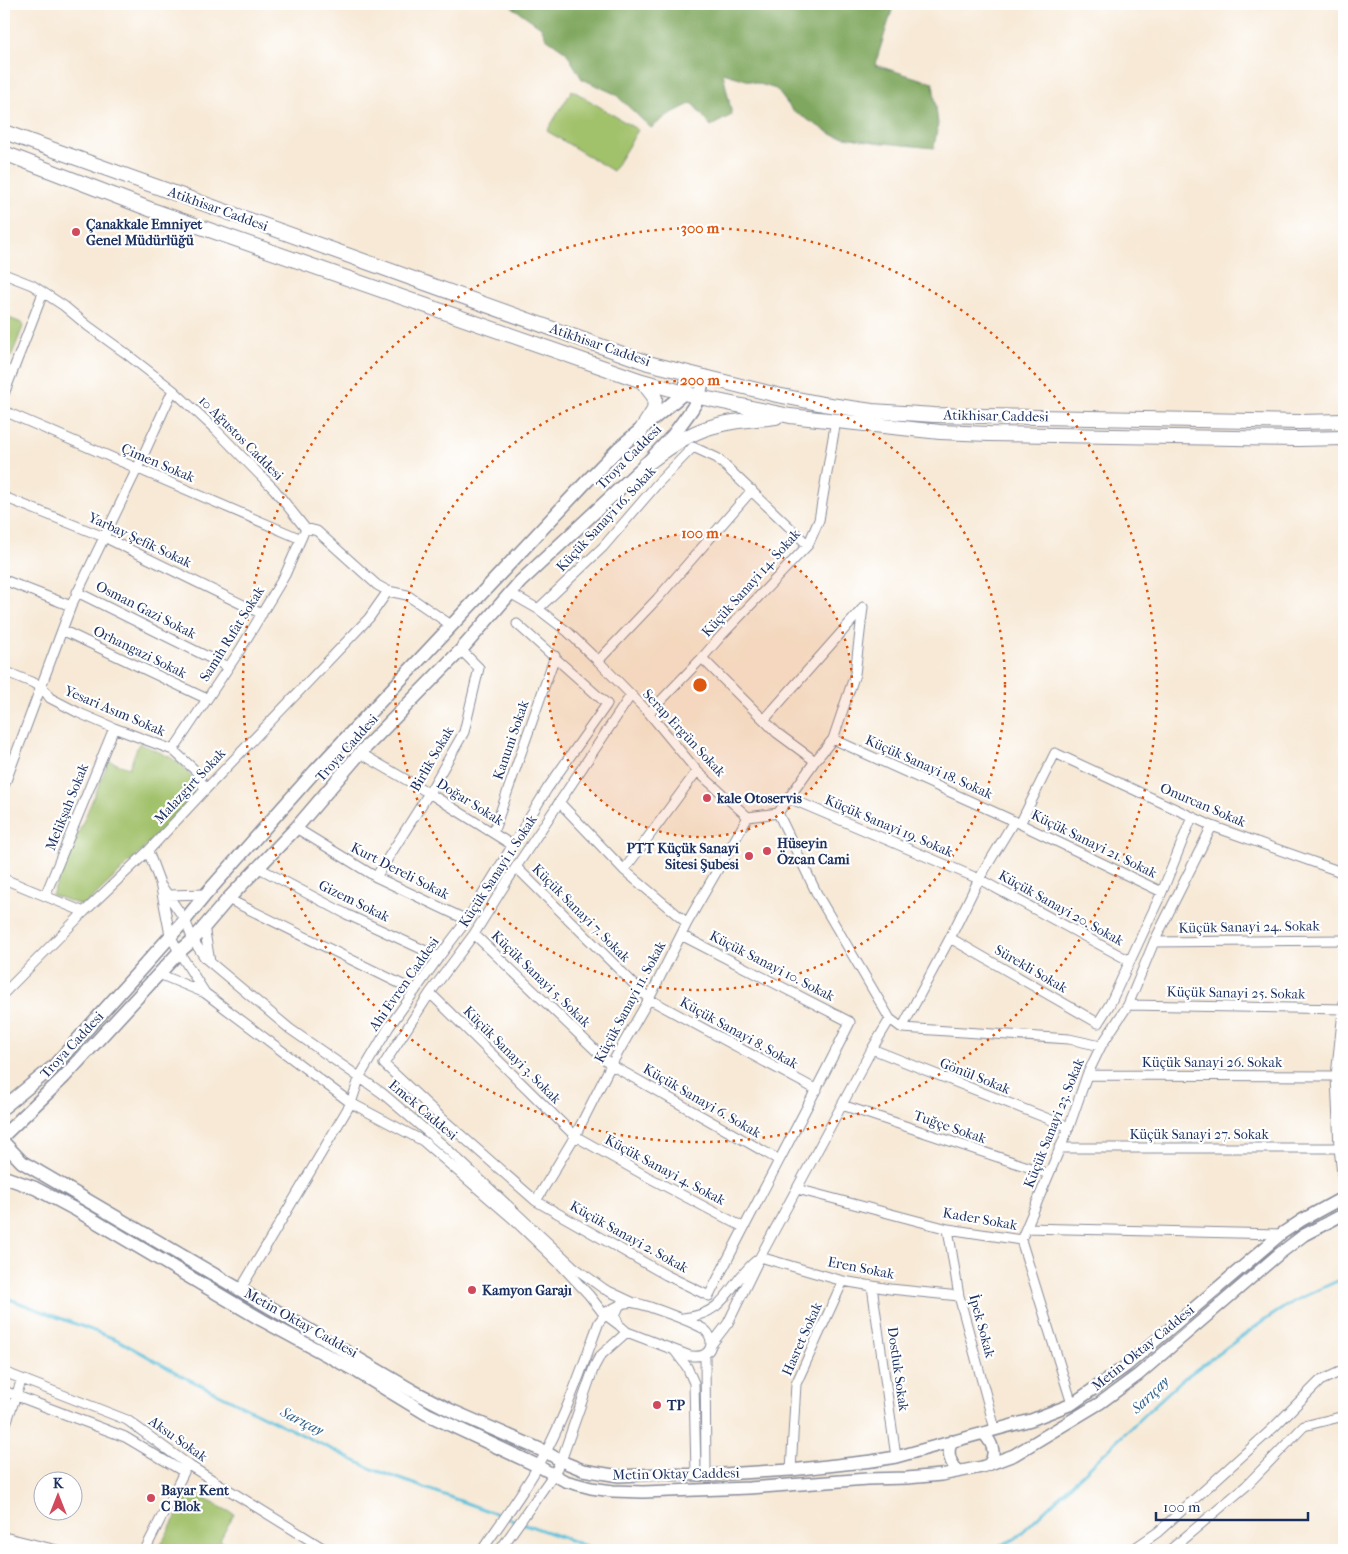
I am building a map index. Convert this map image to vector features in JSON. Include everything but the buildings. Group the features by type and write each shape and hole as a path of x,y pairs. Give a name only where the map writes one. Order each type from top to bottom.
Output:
{"highway":[{"name":"Atikhisar Caddesi","path":"4,132 648,363 704,378 823,404 872,411 934,415 1299,422 1344,420"},
{"name":"Atikhisar Caddesi","path":"4,154 152,210 642,381 699,397 790,416 940,432 1299,439 1344,438"},
{"path":"640,432 654,410 654,398 642,381"},
{"path":"645,465 680,441 703,430 733,422 790,416"}],"main road":[{"path":"684,393 689,374"},
{"name":"Troya Caddesi","path":"4,1135 64,1077 179,952 193,940 228,899 296,828 360,753 461,650 520,582 645,465 673,435 699,397 704,378"},
{"name":"Troya Caddesi","path":"4,1107 53,1067 185,920 315,770 620,447 684,393"},
{"name":"Metin Oktay Caddesi","path":"4,1143 22,1162 413,1391 450,1410 546,1452"},
{"name":"Metin Oktay Caddesi","path":"4,1177 35,1188 78,1211 262,1320 358,1372 427,1414 536,1470"}],"street":[{"name":"10 Ağustos Caddesi","path":"4,274 32,285 64,306 173,390 258,473 306,528 317,531 377,585 388,591 407,595 451,625"},
{"path":"4,394 43,293"},
{"path":"4,786 71,606 173,390"},
{"name":"Çimen Sokak","path":"4,411 301,539"},
{"name":"Küçük Sanayi 14. Sokak","path":"649,713 808,545 819,520 836,420"},
{"name":"Küçük Sanayi 16. Sokak","path":"538,609 603,546 658,483 693,447 717,458 752,490"},
{"path":"598,661 657,599 752,490 808,545"},
{"name":"Yarbay Şefik Sokak","path":"4,498 104,537 262,614"},
{"name":"Samih Rıfat Sokak","path":"173,750 262,614 285,575 306,528"},
{"path":"4,580 71,606"},
{"name":"Malazgirt Sokak","path":"4,993 84,912 148,851 369,618 388,591"},
{"name":"Osman Gazi Sokak","path":"77,592 228,667"},
{"name":"Serap Ergün Sokak","path":"510,593 538,609 568,632 649,713 697,771 748,817"},
{"path":"748,817 778,813 833,739 855,674 863,607 764,720"},
{"path":"516,624 555,656"},
{"name":"Orhangazi Sokak","path":"62,630 207,699"},
{"name":"Birlik Sokak","path":"376,877 429,793 464,732 480,668 461,650"},
{"name":"Ahi Evren Caddesi","path":"240,1290 351,1103 360,1076 389,1027 467,920 547,789 607,704 555,656"},
{"name":"Kanuni Sokak","path":"493,833 555,656"},
{"path":"702,658 777,733 815,761"},
{"name":"Yesari Asım Sokak","path":"4,671 41,686 50,698 114,728 173,750 197,772 205,790"},
{"name":"Küçük Sanayi 1. Sokak","path":"536,1201 446,1122 384,1064 430,993 474,934 516,867 631,695"},
{"name":"Melikşah Sokak","path":"45,896 114,728"},
{"name":"Küçük Sanayi 18. Sokak","path":"833,739 1017,822"},
{"name":"Doğar Sokak","path":"360,753 429,793 512,845"},
{"name":"Onurcan Sokak","path":"1017,822 1055,753 1212,826 1344,873"},
{"path":"624,870 697,771"},
{"name":"Küçük Sanayi 19. Sokak","path":"789,798 979,879"},
{"path":"559,802 624,870 687,923"},
{"path":"778,813 818,896 890,1019 902,1028 979,879 1017,822"},
{"name":"Küçük Sanayi 11. Sokak","path":"536,1201 575,1136 611,1065 649,999 687,923 748,817"},
{"path":"1130,961 1162,892 1192,817"},
{"name":"Küçük Sanayi 21. Sokak","path":"1017,822 1162,892"},
{"path":"1101,1046 1128,1005 1154,942 1212,826"},
{"name":"Kurt Dereli Sokak","path":"296,828 376,877 467,920"},
{"path":"148,851 160,883 170,935 205,993"},
{"name":"Küçük Sanayi 7. Sokak","path":"516,867 649,999"},
{"name":"Gizem Sokak","path":"259,868 346,914 439,957"},
{"path":"4,879 84,912"},
{"name":"Küçük Sanayi 20. Sokak","path":"979,879 1130,961"},
{"name":"Emek Caddesi","path":"160,883 185,920 193,940 205,958 290,1029 382,1093 444,1146 576,1268 604,1288 634,1303"},
{"path":"168,896 206,894"},
{"path":"228,899 415,991"},
{"path":"204,926 210,962"},
{"name":"Küçük Sanayi 5. Sokak","path":"474,934 611,1065"},
{"name":"Küçük Sanayi 10. Sokak","path":"681,935 850,1022 817,1090"},
{"name":"Sürekli Sokak","path":"950,938 1098,1022 1110,1004 1130,961"},
{"name":"Küçük Sanayi 24. Sokak","path":"1154,942 1344,940"},
{"path":"159,974 205,993 351,1103 423,1141 512,1218 561,1265 605,1314 627,1332 690,1356 705,1354"},
{"name":"Küçük Sanayi 3. Sokak","path":"430,993 575,1136"},
{"name":"Küçük Sanayi 8. Sokak","path":"649,999 817,1090"},
{"path":"1344,1002 1336,1076 1339,1148 1344,1190"},
{"name":"Küçük Sanayi 25. Sokak","path":"1128,1005 1344,1009"},
{"path":"701,1474 705,1354 728,1322 760,1257 890,1019"},
{"name":"Küçük Sanayi 23. Sokak","path":"902,1028 1069,1039 1101,1046 1087,1075 1068,1127 1021,1240"},
{"name":"Gönül Sokak","path":"872,1049 1068,1127"},
{"name":"Küçük Sanayi 6. Sokak","path":"611,1065 778,1160"},
{"name":"Küçük Sanayi 26. Sokak","path":"1087,1075 1336,1076"},
{"path":"744,1227 778,1160 817,1090"},
{"name":"Tuğçe Sokak","path":"842,1105 1049,1174"},
{"name":"Küçük Sanayi 4. Sokak","path":"575,1136 646,1176 744,1227"},
{"name":"Küçük Sanayi 27. Sokak","path":"1059,1148 1339,1148"},
{"name":"Kader Sokak","path":"797,1189 948,1229 1021,1240 1072,1404"},
{"name":"Metin Oktay Caddesi","path":"546,1452 561,1461 583,1470 619,1476 791,1470 896,1457 1031,1420 1072,1404 1126,1366 1281,1234 1344,1197"},
{"name":"Küçük Sanayi 2. Sokak","path":"536,1201 666,1275 709,1296 744,1227"},
{"name":"Metin Oktay Caddesi","path":"536,1470 552,1477 591,1488 643,1492 749,1488 941,1475 989,1464 1014,1455 1100,1403 1138,1375 1279,1254 1304,1235 1344,1214"},
{"path":"1026,1228 1281,1234"},
{"name":"İpek Sokak","path":"948,1229 959,1296 995,1430"},
{"path":"680,1319 692,1318 717,1306 732,1290 747,1267 760,1257"},
{"name":"Eren Sokak","path":"760,1257 843,1281 959,1296"},
{"name":"Hasret Sokak","path":"791,1470 796,1384 843,1281"},
{"name":"Dostluk Sokak","path":"872,1286 896,1457"},
{"path":"619,1325 615,1316 620,1306 624,1303"},
{"path":"482,1550 546,1452 559,1426 599,1322 605,1314 615,1306 624,1303 634,1303 696,1325 706,1331 711,1339 711,1345"},
{"path":"500,1550 552,1477 561,1461 594,1366 600,1356 627,1332"},
{"path":"674,1351 687,1367 694,1383 701,1474"},
{"path":"1132,1550 1158,1532 1272,1429 1320,1381 1344,1370"},
{"name":"Aksu Sokak","path":"4,1372 127,1420 190,1466 326,1550"},
{"path":"4,1429 22,1378"},
{"name":"Aksu Sokak","path":"4,1391 125,1437 184,1472 145,1550"},
{"path":"1170,1550 1246,1486 1304,1426 1344,1416"},
{"path":"983,1433 992,1448 993,1455 989,1464"},
{"path":"952,1441 949,1446 950,1461 959,1471"},
{"path":"4,1537 57,1550"}],"green space":[{"path":"508,4 894,4 875,65 933,83 938,124 934,148 874,142 833,135 793,111 776,89 723,73 732,115 711,126 692,103 668,115 651,128 615,94 582,79 566,52 546,38 541,27"},
{"path":"572,90 638,130 613,171 547,131"},
{"path":"4,316 24,324 11,357 4,354"},
{"path":"139,743 170,757 183,766 195,783 194,796 147,846 84,906 52,895 109,761 129,768"},
{"path":"190,1491 234,1514 220,1540 226,1545 222,1550 158,1550"}],"waterway":[{"name":"Sarıçay","path":"989,1550 1015,1539 1183,1379 1294,1301 1344,1278"},
{"name":"Sarıçay","path":"4,1297 118,1340 186,1378 372,1469 597,1550"}],"place":[{"name":"Çanakkale Emniyet Genel Müdürlüğü","path":"76,232"},
{"name":"kale Otoservis","path":"707,798"},
{"name":"Hüseyin Özcan Cami","path":"767,851"},
{"name":"PTT Küçük Sanayi Sitesi Şubesi","path":"749,856"},
{"name":"Kamyon Garajı","path":"472,1290"},
{"name":"TP","path":"657,1405"},
{"name":"Bayar Kent C Blok","path":"151,1498"}]}
